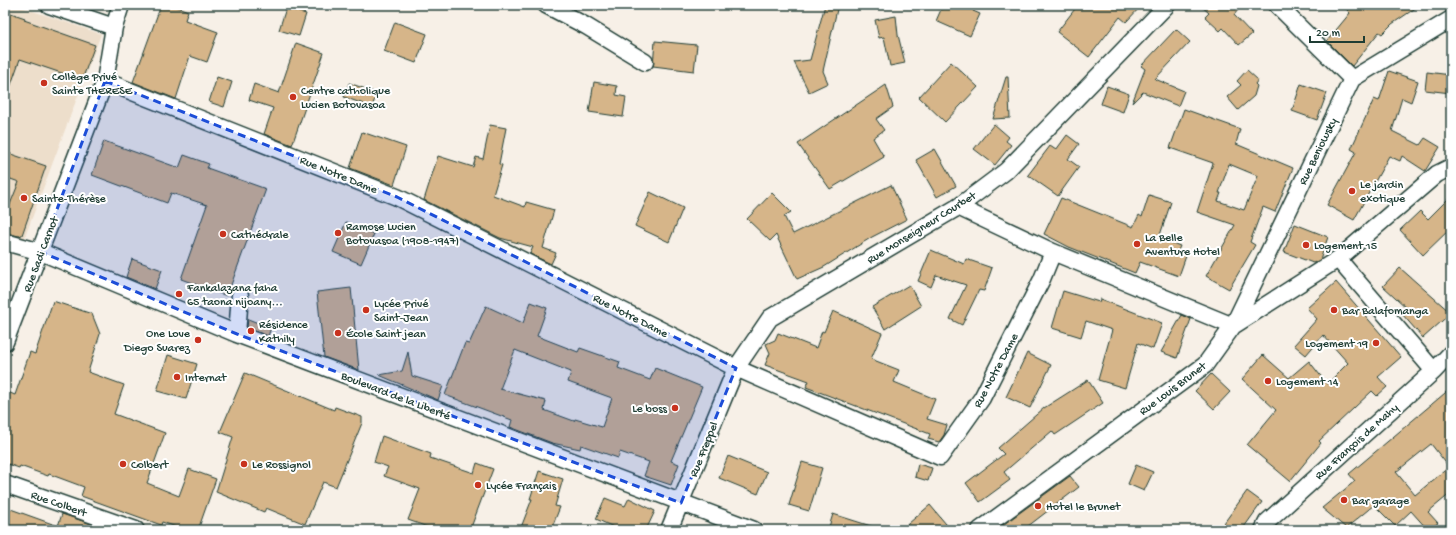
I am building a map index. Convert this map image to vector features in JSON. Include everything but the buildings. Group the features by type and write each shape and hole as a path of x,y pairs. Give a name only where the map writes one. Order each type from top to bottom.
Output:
{"street":[{"path":"49,5 114,27"},
{"name":"Rue Sadi Carnot","path":"5,342 41,252 105,81 114,27 121,5"},
{"path":"546,5 586,26 644,62"},
{"name":"Rue Monseigneur Courbet","path":"736,368 770,318 958,207 1006,171 1167,5"},
{"path":"1277,5 1352,79 1451,19"},
{"name":"Rue Beniowsky","path":"1233,326 1352,79"},
{"name":"Rue Notre Dame","path":"105,81 397,197 736,368 940,457 982,398 1042,279 1053,252"},
{"name":"Rue Louis Brunet","path":"980,530 1205,364 1233,326 1338,259 1437,174 1451,167"},
{"path":"958,207 1053,252 1233,326"},
{"name":"Boulevard de la Liberté","path":"5,242 41,252 237,334 754,530"},
{"path":"1338,259 1434,371"},
{"path":"237,334 240,295"},
{"name":"Rue François de Mahy","path":"1263,530 1267,522 1434,371 1451,353"},
{"name":"Rue Freppel","path":"669,530 736,368"},
{"name":"Rue Colbert","path":"5,484 136,530"}],"highlighted area":[{"path":"105,81 397,197 736,368 681,503 237,334 41,252"}],"shaded area":[{"name":"Collège Privé Sainte THERESE","path":"5,5 15,5 101,34 20,250 5,244"}],"place":[{"name":"Collège Privé Sainte THERESE","path":"44,83"},
{"name":"Centre catholique Lucien Botovasoa","path":"293,97"},
{"name":"Le jardin exotique","path":"1352,191"},
{"name":"Sainte-Thérèse","path":"24,198"},
{"name":"Ramose Lucien Botovasoa (1908-1947)","path":"338,233"},
{"name":"Cathédrale","path":"223,234"},
{"name":"La Belle Aventure Hotel","path":"1137,244"},
{"name":"Logement 15","path":"1306,245"},
{"name":"Fankalazana faha 65 taona nijoany...","path":"179,294"},
{"name":"Lycée Privé Saint-Jean","path":"366,310"},
{"name":"Bar Balafomanga","path":"1334,310"},
{"name":"Résidence Kathily","path":"251,331"},
{"name":"École Saint jean","path":"338,333"},
{"name":"One Love Diego Suarez","path":"198,340"},
{"name":"Logement 19","path":"1376,343"},
{"name":"Internat","path":"177,377"},
{"name":"Logement 14","path":"1268,381"},
{"name":"Le boss","path":"675,408"},
{"name":"Colbert","path":"123,464"},
{"name":"Le Rossignol","path":"244,464"},
{"name":"Lycée Français","path":"478,485"},
{"name":"Bar garage","path":"1344,500"},
{"name":"Hotel le Brunet","path":"1038,506"}]}
